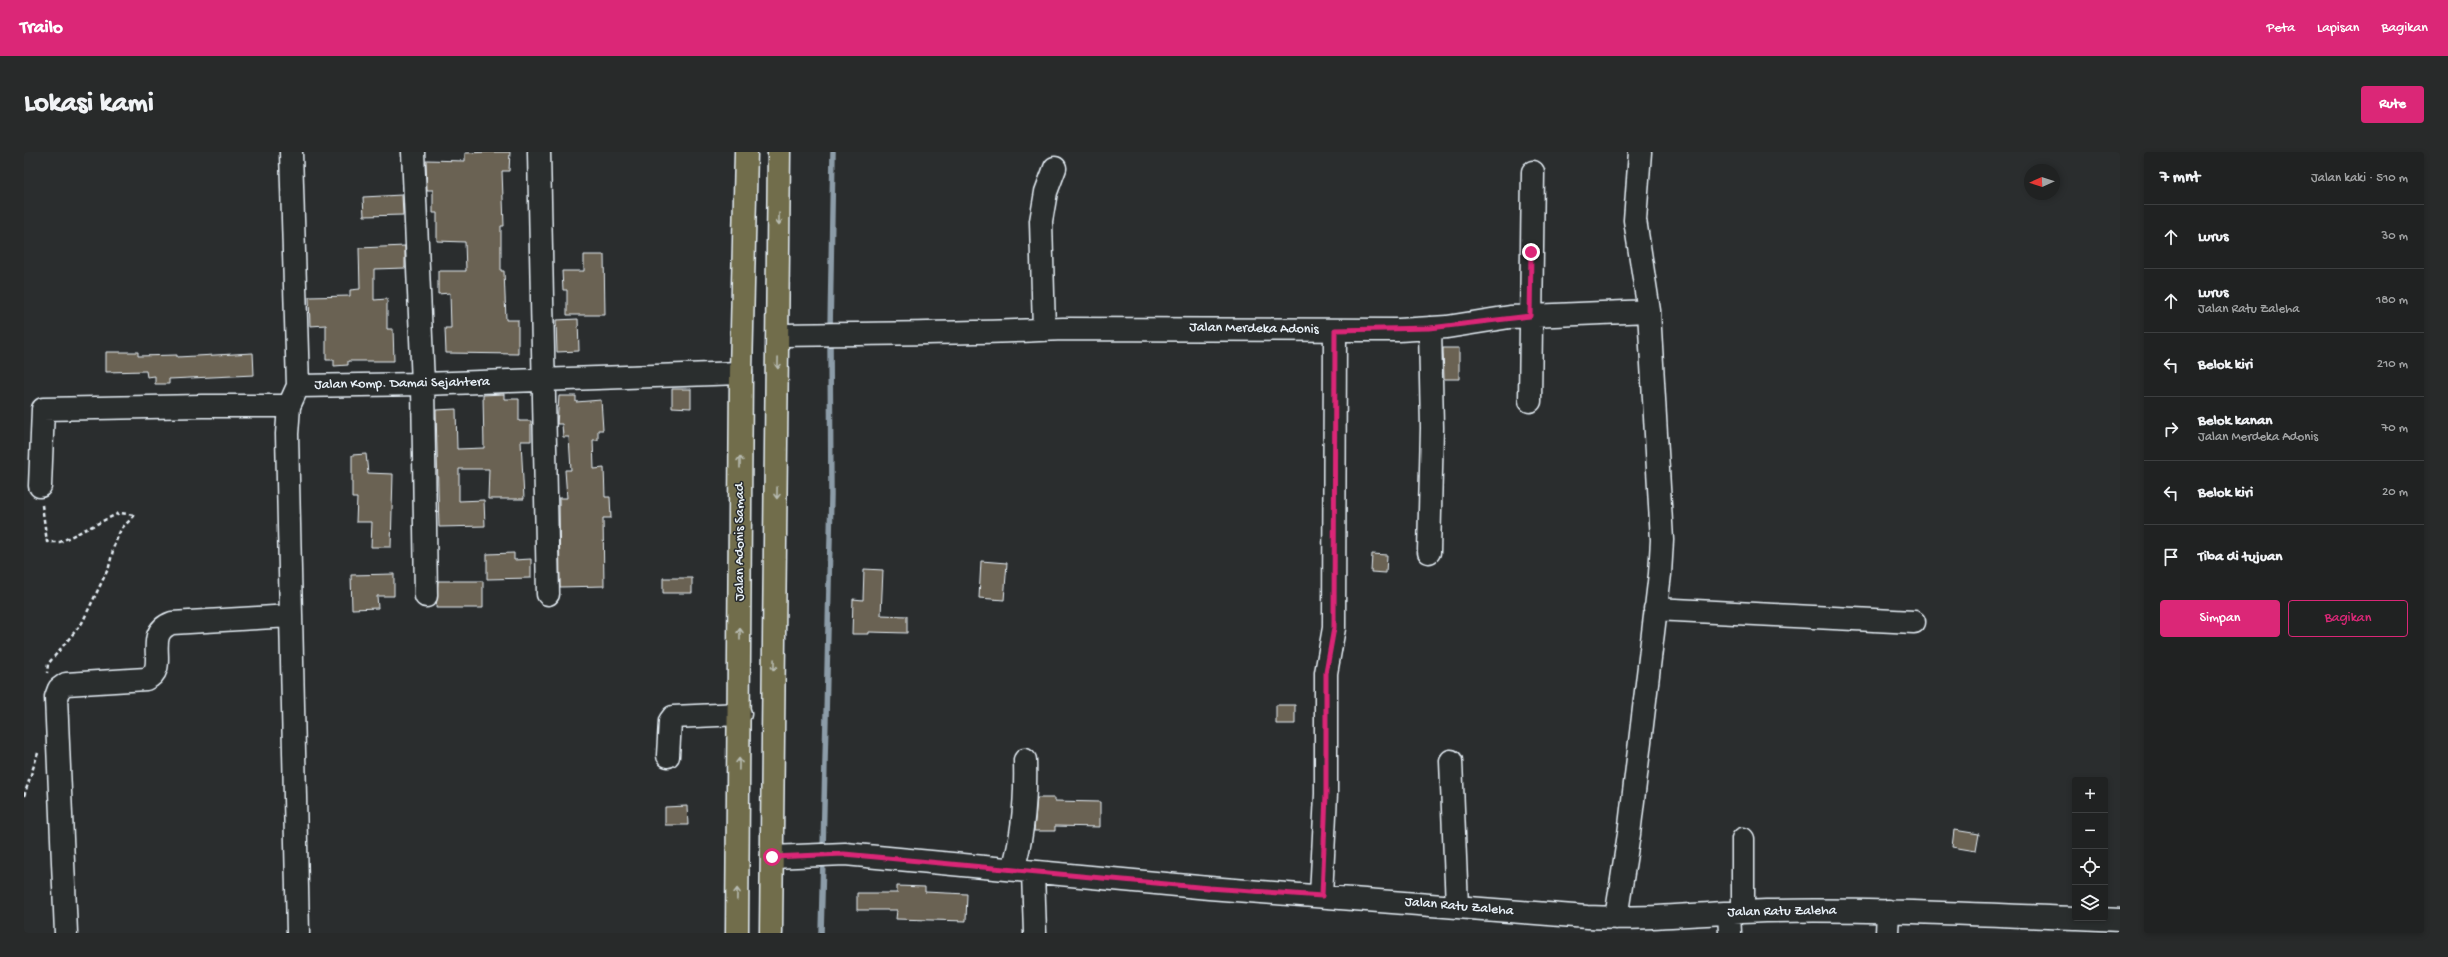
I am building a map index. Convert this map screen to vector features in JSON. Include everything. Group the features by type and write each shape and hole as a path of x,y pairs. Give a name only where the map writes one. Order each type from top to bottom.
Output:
{"highway":[{"name":"Jalan Adonis Samad","path":"737,933 740,714 741,372 746,152"},
{"path":"771,933 779,335 779,152"},
{"path":"746,188 779,188"}],"street":[{"name":"Jalan Komp. Damai Sejahtera","path":"291,152 298,386 423,384 741,372"},
{"path":"413,152 423,384 426,596"},
{"path":"539,152 548,594"},
{"path":"1604,923 1629,834 1662,540 1649,311 1635,220 1640,152"},
{"path":"1044,330 1041,221 1046,192 1055,168"},
{"path":"1530,401 1533,172"},
{"name":"Jalan Merdeka Adonis","path":"779,335 859,332 929,333 1044,330 1335,330 1430,328 1530,316 1649,311"},
{"path":"1429,552 1432,428 1430,328"},
{"path":"1322,896 1326,794 1326,673 1334,628 1335,330"},
{"path":"298,386 289,406 287,441 298,933"},
{"path":"40,486 33,411 202,406 289,406"},
{"path":"1655,609 1914,622"},
{"path":"66,933 56,697 58,689 66,684 146,679 152,677 156,671 157,634 163,626 172,623 290,616"},
{"path":"668,756 670,721 673,716 740,714"},
{"path":"1025,760 1024,809 1020,847 1035,933"},
{"path":"1451,761 1457,906"},
{"path":"1734,919 1743,838"},
{"name":"Jalan Ratu Zaleha","path":"772,857 844,854 1209,888 1457,906 1604,923 1734,919 1888,911 2072,918"},
{"path":"1887,933 1888,911"},
{"path":"2108,919 2120,920"}],"path":[{"path":"40,486 47,542 60,542 119,513 135,515 121,529 114,546 109,567 82,623 48,664 47,678"},
{"path":"24,796 39,749"}],"building":[{"path":"510,152 509,171 502,171 504,226 501,226 501,271 504,271 506,320 518,320 518,354 446,353 445,328 451,328 450,293 438,294 438,271 466,271 465,242 437,241 437,213 433,213 433,190 427,190 426,160 465,161 465,153"},
{"path":"402,195 403,215 364,216 363,197"},
{"path":"405,246 405,268 374,269 374,300 387,299 387,329 393,329 394,361 348,361 348,365 334,366 334,360 326,360 326,325 310,326 309,297 350,296 350,290 360,289 359,248"},
{"path":"584,255 604,255 605,315 567,315 567,290 563,290 562,271 584,271"},
{"path":"578,319 579,351 557,352 556,320"},
{"path":"1443,348 1459,348 1459,379 1444,379"},
{"path":"106,352 138,352 138,356 177,355 177,357 253,353 254,375 169,379 169,384 155,384 155,376 147,377 146,371 106,372"},
{"path":"672,389 691,389 691,408 672,407"},
{"path":"504,394 504,399 519,399 519,421 531,421 531,441 521,441 524,499 488,499 489,469 459,469 459,501 484,500 485,526 439,527 436,410 456,409 457,449 484,448 483,395"},
{"path":"559,396 576,396 576,402 601,400 603,430 598,430 598,440 593,440 594,469 604,468 605,497 610,497 611,518 603,518 604,586 560,587 559,498 567,498 565,470 571,470 569,437 563,437 562,424 557,424"},
{"path":"366,454 368,473 393,474 391,547 371,547 372,522 356,522 357,498 352,498 352,455"},
{"path":"514,553 514,560 531,559 531,578 487,579 487,554"},
{"path":"1372,554 1387,555 1386,573 1371,572"},
{"path":"981,561 1007,563 1004,600 979,598"},
{"path":"864,569 883,570 881,615 907,616 907,633 869,632 869,634 852,634 853,599 863,600"},
{"path":"394,574 394,596 377,596 378,608 352,609 351,575"},
{"path":"663,578 692,578 692,593 663,593"},
{"path":"438,581 483,581 483,608 436,608"},
{"path":"1276,705 1295,705 1295,724 1276,724"},
{"path":"1037,798 1055,798 1055,801 1100,802 1100,827 1055,826 1055,831 1034,831"},
{"path":"687,806 688,825 665,825 665,807"},
{"path":"1954,830 1979,834 1976,851 1952,847"},
{"path":"897,886 925,887 925,892 967,894 966,921 896,919 897,910 857,910 857,893 897,893"}],"waterway":[{"path":"830,331 833,152"},
{"path":"823,851 831,495 830,339"},
{"path":"821,933 823,859"}],"route":[{"path":"772,857 844,854 1209,888 1322,896 1326,794 1326,673 1334,628 1336,536 1333,399 1335,330 1400,330 1430,328 1510,317 1530,316 1531,252"}]}
